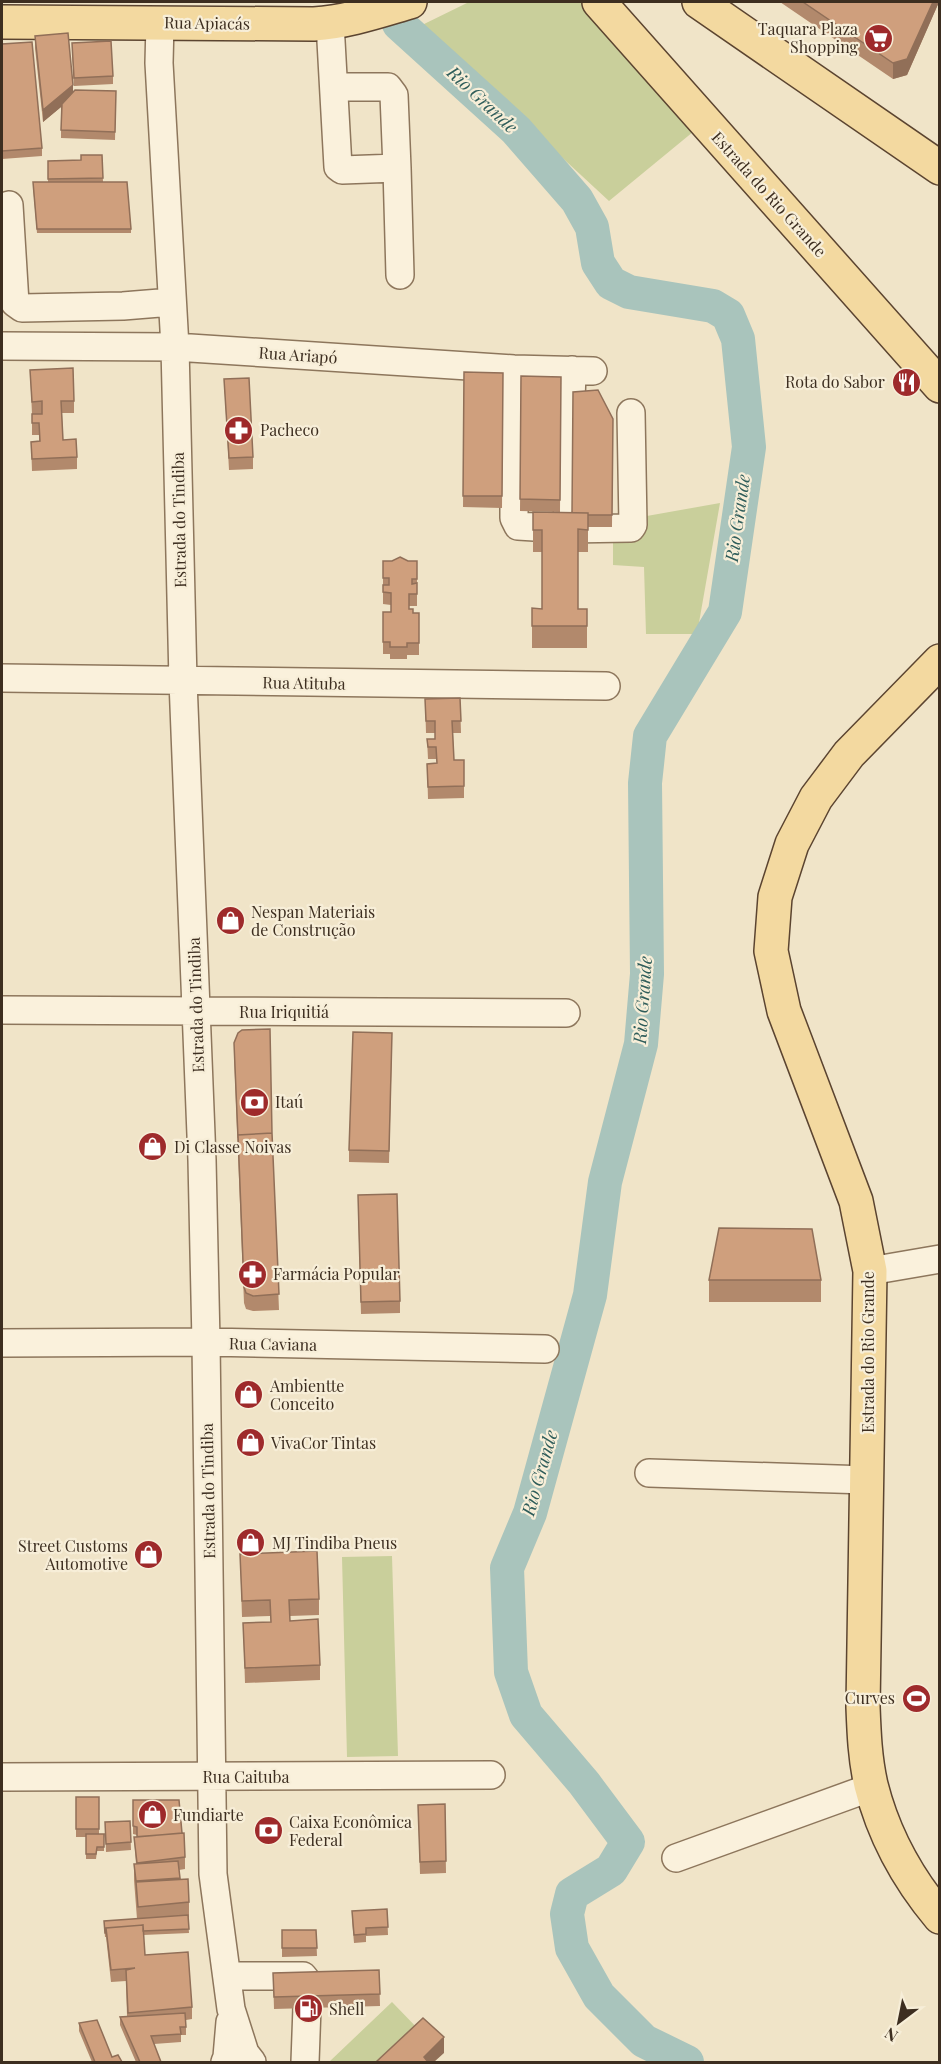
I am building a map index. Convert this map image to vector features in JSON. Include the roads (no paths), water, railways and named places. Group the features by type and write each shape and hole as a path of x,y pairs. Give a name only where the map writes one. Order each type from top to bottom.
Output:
{"main road":[{"name":"Rua Apiacás","path":"2,22 160,12 345,20 410,2"},
{"name":"Estrada do Rio Grande","path":"599,2 939,386"},
{"path":"699,2 939,168"},
{"name":"Estrada do Rio Grande","path":"939,661 849,754 816,798 792,844 775,897 771,951 784,1011 856,1201 870,1271 863,1707 865,1751 872,1787 887,1832 906,1869 939,1917"}],"street":[{"name":"Estrada do Tindiba","path":"160,12 159,63 175,346 183,681 197,1011 206,1342 213,1874 231,2009 245,2053 252,2062"},
{"path":"345,20 334,87 338,167 342,170 397,168"},
{"path":"334,87 388,87 394,94 400,275"},
{"path":"9,205 15,303 18,307 123,306 172,302"},
{"name":"Rua Ariapó","path":"2,346 175,346 514,369 583,370 567,529"},
{"path":"514,369 515,523 518,526 629,530 633,525 631,413"},
{"name":"Rua Atituba","path":"2,678 606,686"},
{"name":"Rua Iriquitiá","path":"2,1010 566,1013"},
{"path":"870,1271 939,1259"},
{"name":"Rua Caviana","path":"2,1343 206,1342 545,1349"},
{"path":"649,1473 867,1480"},
{"name":"Rua Caituba","path":"2,1777 211,1778 491,1775"},
{"path":"676,1858 872,1787"},
{"path":"227,1976 303,1976 307,1979 305,2062"},
{"name":"Estrada do Tindiba","path":"225,2062 231,2009"}],"waterway":[{"name":"Rio Grande","path":"389,2 399,24 516,130 577,200 592,227 598,263 611,283 629,292 713,306 728,315 738,339 749,447 725,612 650,736 645,783 647,974 641,1044 605,1182 590,1295 530,1513 507,1568 511,1672 526,1715 584,1783 628,1842 611,1870 572,1894 567,1914 572,1948 599,1996 644,2041 687,2062"}],"place":[{"name":"Taquara Plaza Shopping","path":"879,38"},
{"name":"Rota do Sabor","path":"906,382"},
{"name":"Pacheco","path":"239,430"},
{"name":"Nespan Materiais de Construção","path":"230,921"},
{"name":"Itaú","path":"254,1102"},
{"name":"Di Classe Noivas","path":"153,1147"},
{"name":"Farmácia Popular","path":"252,1274"},
{"name":"Ambientte Conceito","path":"249,1395"},
{"name":"VivaCor Tintas","path":"250,1443"},
{"name":"MJ Tindiba Pneus","path":"251,1543"},
{"name":"Street Customs Automotive","path":"149,1555"},
{"name":"Curves","path":"916,1698"},
{"name":"Fundiarte","path":"152,1815"},
{"name":"Caixa Econômica Federal","path":"268,1831"},
{"name":"Shell","path":"308,2009"}]}
